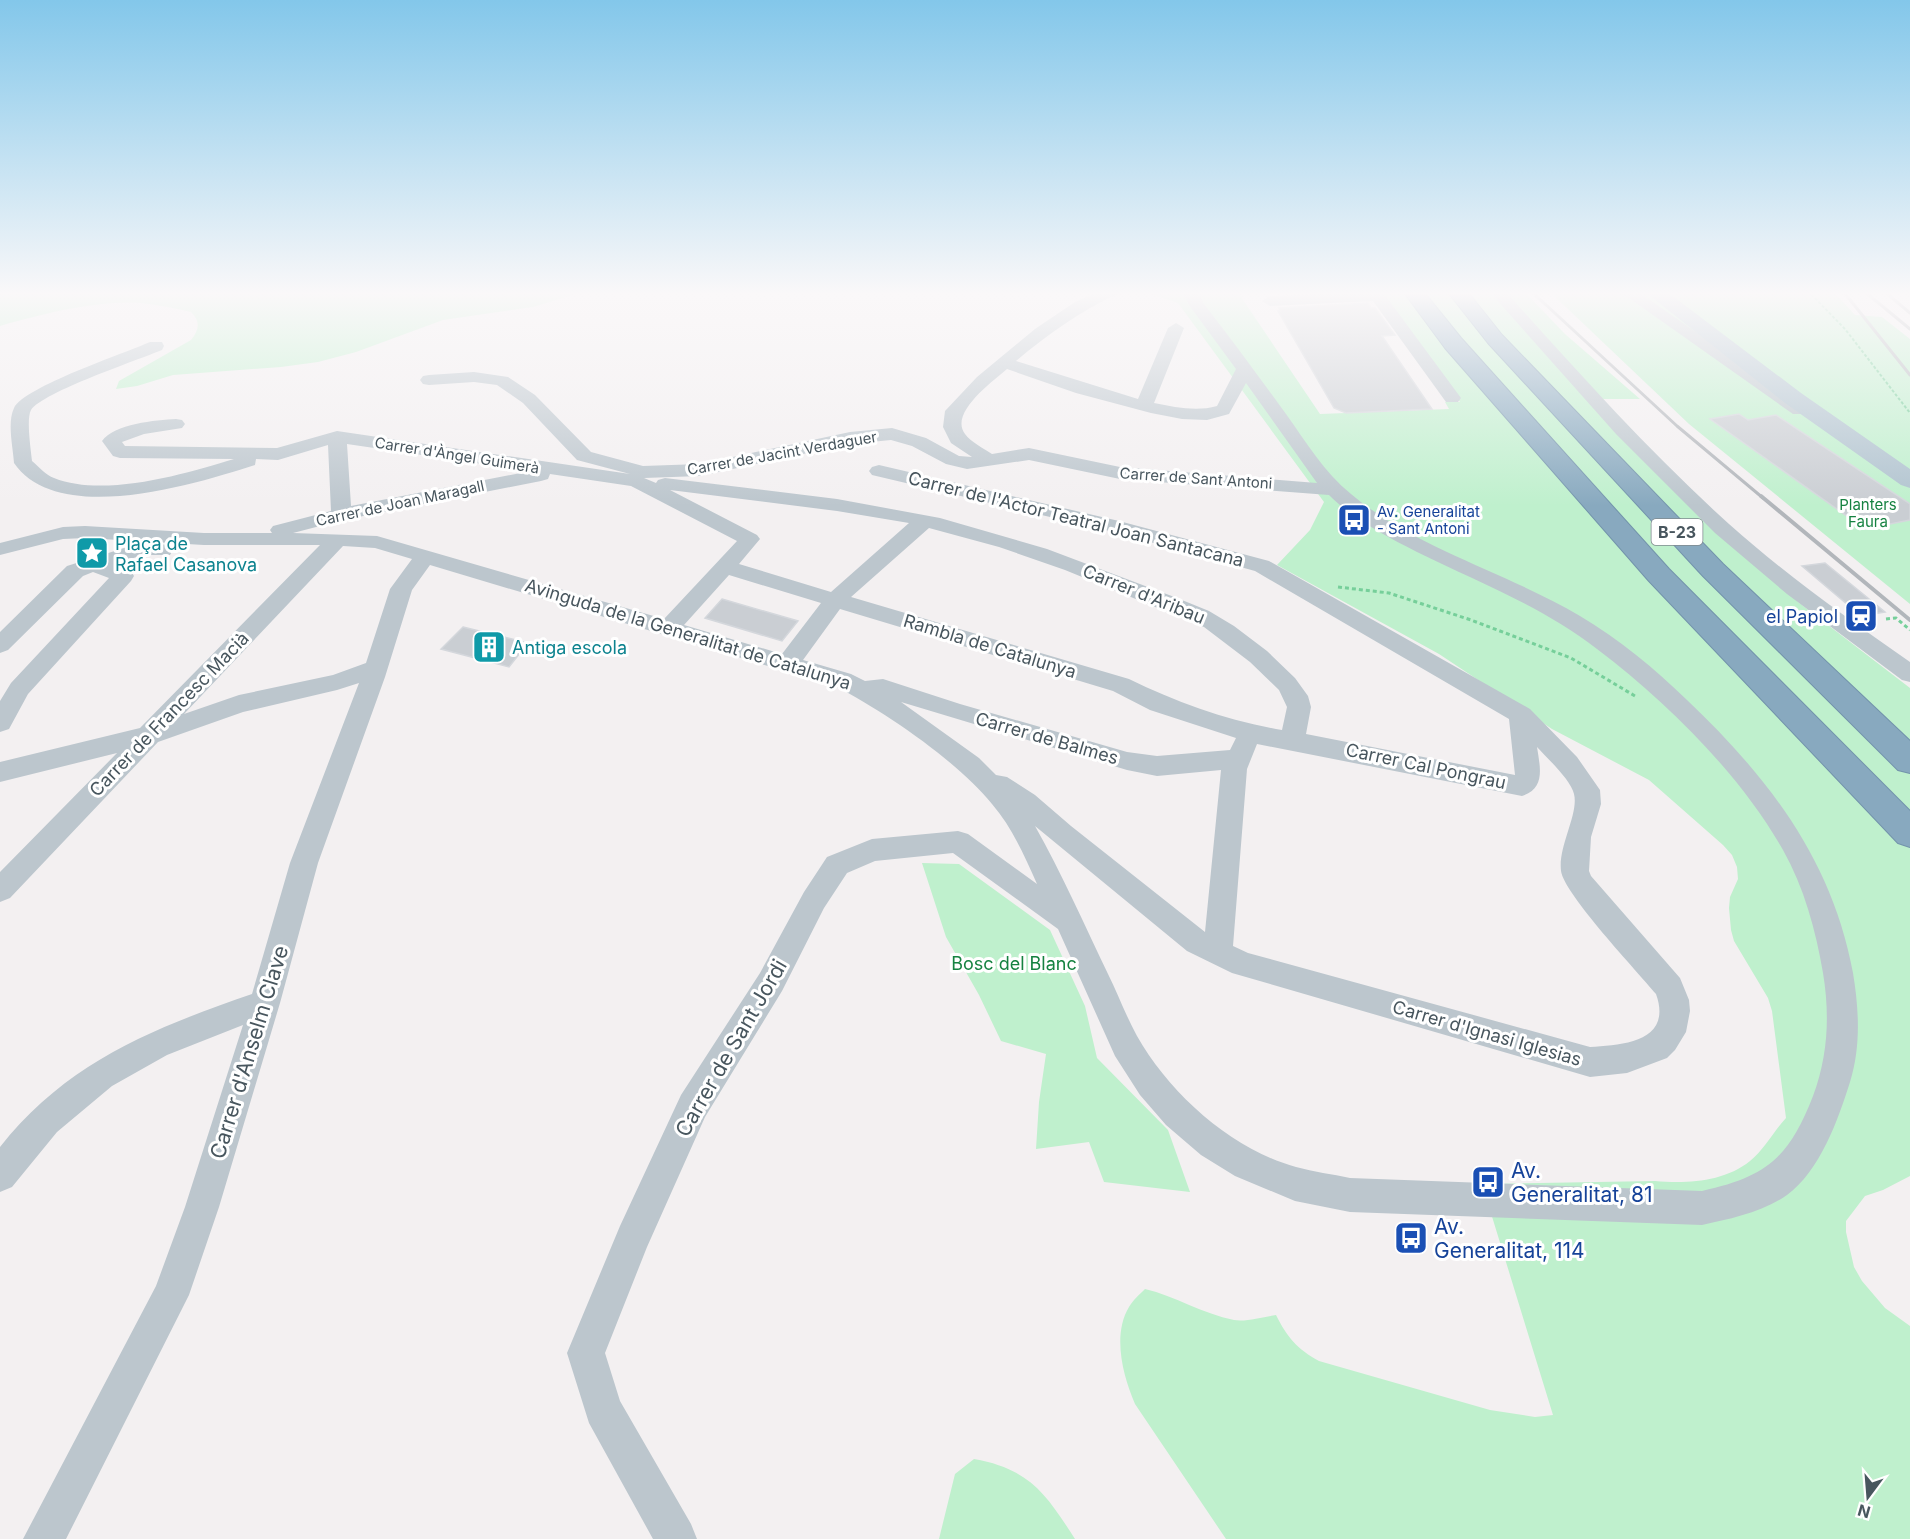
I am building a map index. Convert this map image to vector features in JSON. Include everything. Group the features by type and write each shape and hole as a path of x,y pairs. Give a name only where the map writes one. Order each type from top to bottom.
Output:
{"highway":[{"name":"B-23","path":"1471,363 1659,576 1910,833"},
{"name":"B-23","path":"1517,363 1713,570 1910,761"}],"main road":[{"path":"1747,363 1902,474"}],"street":[{"path":"115,363 42,393 23,408 20,419 23,463 46,482 83,489 137,489 200,476 271,454"},
{"path":"987,459 958,439 951,419 954,411 982,381 1005,363 1055,382 1144,406 1197,414 1214,414 1226,408 1244,369"},
{"path":"1144,406 1162,363"},
{"name":"Avinguda de la Generalitat de Catalunya","path":"242,539 338,539 377,542 788,663 861,687 934,737 982,776 1002,797 1018,820 1069,922 1126,1046 1151,1084 1178,1114 1213,1143 1247,1164 1295,1184 1350,1195 1702,1209 1742,1199 1777,1182 1802,1150 1827,1105 1839,1064 1842,1019 1838,977 1827,928 1813,885 1792,843 1764,801 1694,723 1604,643 1552,610 1378,524 1335,490 1304,452 1240,363"},
{"path":"1427,363 1452,398"},
{"path":"1562,363 1622,430 1720,525 1795,590 1910,675"},
{"path":"1729,363 1781,399 1902,474"},
{"name":"Carrer de Jacint Verdaguer","path":"429,380 474,377 502,381 529,399 584,456 641,479 700,470 850,438 879,435 906,437 953,460 979,463 987,459"},
{"path":"176,424 149,426 126,432 111,441 120,452 271,454"},
{"path":"874,511 879,471 879,435"},
{"path":"337,437 341,514"},
{"name":"Carrer d'Àngel Guimerà","path":"271,454 337,437 559,471 641,479"},
{"name":"Carrer de Sant Antoni","path":"987,459 1035,454 1128,474 1335,490"},
{"name":"Carrer de Joan Maragall","path":"242,539 341,514 559,471"},
{"name":"Carrer de l'Actor Teatral Joan Santacana","path":"879,471 1119,527 1262,566 1521,715"},
{"path":"641,479 750,539 669,628"},
{"name":"Carrer d'Aribau","path":"641,479 874,511 924,521 1040,554 1111,580 1219,624 1290,684 1299,706 1292,740"},
{"path":"788,663 836,599 924,521"},
{"path":"0,549 40,538 85,532 242,539"},
{"path":"0,645 75,571 91,564 140,549 236,551 256,546 268,539"},
{"name":"Carrer de Francesc Macià","path":"0,890 338,539"},
{"name":"Carrer d'Anselm Clave","path":"44,1539 171,1295 202,1207 265,1003 304,863 376,668 401,589 426,555"},
{"path":"0,723 19,689 123,576 91,564"},
{"name":"Rambla de Catalunya","path":"724,567 1121,685 1159,704 1252,734"},
{"path":"1886,657 1910,655"},
{"path":"0,772 147,736 239,704 337,682 376,668"},
{"name":"Carrer de Balmes","path":"861,687 884,687 954,711 1127,761 1157,766 1238,759"},
{"name":"Carrer Cal Pongrau","path":"1292,740 1522,786 1528,778 1521,715"},
{"name":"Carrer d'Ignasi Iglesias","path":"982,776 1014,792 1061,834 1197,942 1242,964 1590,1062 1633,1057 1657,1046 1673,1028 1677,1019 1676,1001 1669,987 1653,966 1580,884 1575,871 1575,856 1588,804 1587,790 1568,764 1521,715"},
{"path":"1218,953 1234,769 1252,734 1292,740"},
{"name":"Carrer de Sant Jordi","path":"676,1539 603,1409 586,1353 633,1239 693,1106 771,982 814,900 837,865 872,850 958,842 1069,922"},
{"path":"0,1175 26,1141 64,1105 102,1075 139,1052 208,1023 265,1003"}],"path":[{"path":"1871,363 1910,413"},
{"path":"1330,586 1389,594 1471,620 1571,658 1639,698"},
{"path":"1886,619 1896,618 1910,630"}],"green space":[{"path":"151,363 312,363 173,375 137,386 116,389 119,381"},
{"path":"1222,363 1285,363 1320,414 1449,409 1445,402 1460,402 1432,363 1598,363 1640,399 1588,399 1798,602 1910,688 1910,1176 1883,1190 1865,1196 1846,1221 1846,1232 1854,1267 1862,1281 1885,1308 1910,1326 1910,1539 1226,1539 1135,1404 1123,1368 1121,1330 1129,1307 1145,1289 1211,1314 1234,1320 1276,1315 1293,1342 1319,1361 1490,1410 1535,1417 1553,1415 1482,1184 1704,1180 1729,1173 1750,1161 1760,1152 1786,1118 1772,1011 1768,998 1734,941 1731,930 1730,897 1738,879 1737,867 1732,855 1649,780 1552,729 1439,654 1277,565 1310,530 1324,502"},
{"name":"Planters Faura","path":"1625,363 1910,363 1910,604 1689,424"},
{"name":"Bosc del Blanc","path":"922,863 959,864 1050,930 1085,1006 1097,1058 1168,1130 1190,1192 1104,1182 1089,1142 1036,1149 1039,1102 1046,1054 1001,1041 979,995 946,937"},
{"path":"974,1459 1009,1469 1035,1486 1055,1509 1075,1539 939,1539 955,1474"}],"building":[{"path":"1308,363 1400,363 1432,409 1346,413 1334,408"},
{"path":"1739,414 1748,420 1776,415 1910,504 1910,520 1865,529 1710,419"},
{"path":"1825,563 1885,612 1861,616 1802,566"},
{"path":"722,599 798,621 782,641 705,618"},
{"name":"Antiga escola","path":"463,627 528,643 509,667 441,649"}],"railway":[{"path":"1609,363 1677,426 1763,498"},
{"path":"1900,363 1910,375"},
{"path":"1761,496 1910,620"}],"place":[{"name":"Av. Generalitat - Sant Antoni","path":"1354,520"},
{"name":"Plaça de Rafael Casanova","path":"92,553"},
{"name":"el Papiol","path":"1861,616"},
{"name":"Antiga escola","path":"489,647"},
{"name":"Av. Generalitat, 81","path":"1488,1182"},
{"name":"Av. Generalitat, 114","path":"1411,1238"}]}
